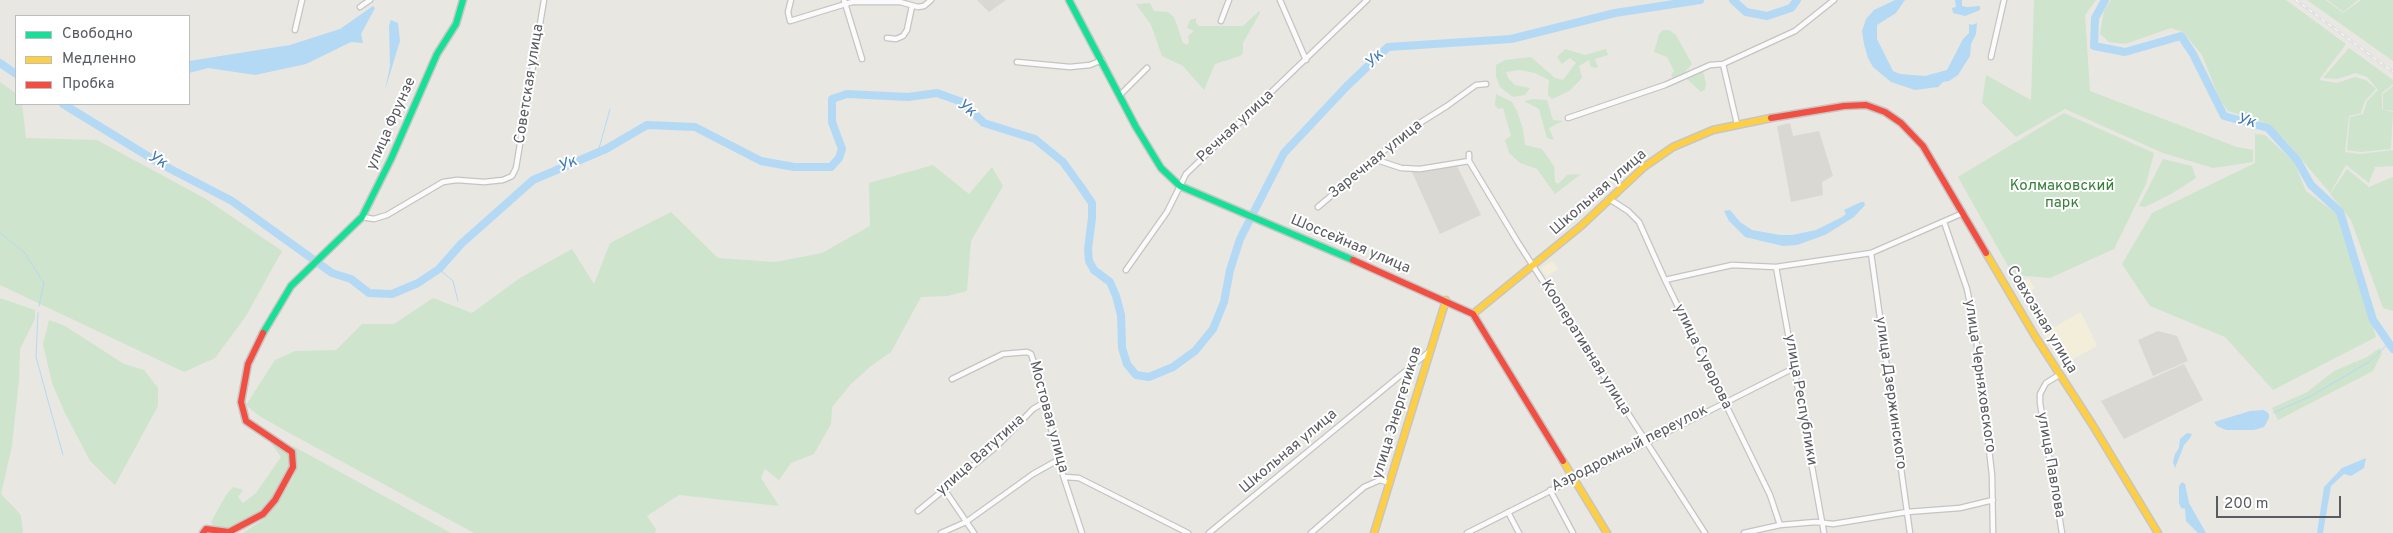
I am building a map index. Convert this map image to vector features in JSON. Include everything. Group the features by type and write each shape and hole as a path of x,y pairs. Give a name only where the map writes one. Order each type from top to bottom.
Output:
{"street":[{"path":"295,30 302,0"},
{"path":"360,7 370,0"},
{"name":"улица Фрунзе","path":"203,533 206,529 229,532 263,514 275,500 293,467 292,452 283,444 246,421 241,402 248,364 257,344 291,286 328,248 344,237 362,217 392,158 437,54 456,24 463,0"},
{"name":"Советская улица","path":"362,217 374,219 387,215 443,182 503,180 512,176 516,168 544,0"},
{"path":"791,0 788,12 790,21 844,2 861,0 899,1 912,6 924,6 931,0"},
{"name":"Шоссейная улица","path":"1069,0 1161,168 1180,186 1446,300 1473,314"},
{"path":"1221,21 1229,0"},
{"path":"1280,0 1306,60"},
{"name":"Речная улица","path":"1126,270 1167,212 1186,174 1367,0"},
{"path":"1568,118 1658,88 1710,64 1723,64 1795,31 1834,0"},
{"path":"1991,57 2004,0"},
{"path":"844,2 862,59"},
{"path":"887,38 896,39 903,36 907,30 912,6"},
{"path":"1017,62 1070,67 1090,65 1102,60"},
{"path":"1723,64 1737,124"},
{"path":"1120,94 1147,68"},
{"name":"Заречная улица","path":"1318,207 1407,131 1476,85 1486,84"},
{"name":"Школьная улица","path":"1473,314 1533,266 1644,168 1673,147 1713,130 1737,124 1844,106 1866,105 1885,112 1901,123"},
{"name":"Совхозная улица","path":"1901,123 1923,146 2059,375 2158,533"},
{"path":"1374,159 1401,168 1420,169 1469,161 1469,154"},
{"name":"Кооперативная улица","path":"1469,161 1644,442 1705,533"},
{"name":"улица Суворова","path":"1610,200 1639,222 1665,280 1770,495 1780,525"},
{"path":"1665,280 1732,265 1776,267 1871,254 1963,213"},
{"name":"улица Черняховского","path":"1944,222 1967,289 1974,329 1992,475 1993,533"},
{"name":"улица Дзержинского","path":"1871,254 1910,533"},
{"name":"улица Республики","path":"1776,267 1824,533"},
{"name":"улица Энергетиков","path":"1374,533 1446,300"},
{"path":"1473,314 1607,533"},
{"name":"Школьная улица","path":"1209,533 1216,531 1430,351"},
{"name":"Мостовая улица","path":"952,380 1003,354 1027,352 1033,357 1058,460 1082,533"},
{"name":"Аэродромный переулок","path":"1467,533 1550,490 1574,480 1644,442 1794,368"},
{"name":"улица Павлова","path":"2059,375 2046,383 2040,394 2040,403 2062,533"},
{"name":"улица Ватутина","path":"918,511 997,446 1033,408 1045,402"},
{"path":"942,533 966,522 1032,474 1058,460"},
{"path":"1065,477 1079,478 1188,533"},
{"path":"1311,533 1364,487 1380,480 1390,483"},
{"path":"944,489 974,533"},
{"path":"1550,490 1574,533"},
{"path":"1744,533 1780,525 1832,524 1907,512 1960,508 1993,500"},
{"path":"1508,512 1519,533"}],"shaded area":[{"path":"977,0 1006,0 989,12"},
{"path":"1790,123 1793,136 1819,131 1833,176 1822,182 1823,195 1791,202 1777,126"},
{"path":"1456,164 1481,215 1440,234 1412,172"},
{"path":"1552,261 1558,269 1546,277 1541,268"},
{"path":"2028,278 2035,288 2024,295 2018,285"},
{"path":"2081,312 2097,346 2062,365 2043,333"},
{"path":"2158,331 2177,336 2188,361 2153,376 2138,340"},
{"path":"2184,364 2203,400 2124,439 2101,401"},
{"path":"1403,376 1415,387 1408,395 1396,384"}],"green space":[{"path":"2034,0 2096,0 2085,15 2090,91 2237,147 2253,150 2253,162 2213,168 2163,153 2065,109 2016,137 1982,103 1986,75 2031,100"},
{"path":"2111,0 2286,0 2346,44 2319,80 2337,83 2355,77 2366,80 2376,89 2365,101 2361,113 2349,116 2345,152 2360,154 2393,150 2393,166 2375,167 2369,183 2346,165 2330,193 2284,139 2263,122 2228,111 2220,100 2202,55 2183,32 2171,28 2125,44 2109,42 2100,34 2104,10"},
{"path":"2307,0 2326,0 2343,13 2361,0 2393,0 2393,61"},
{"path":"2328,0 2358,0 2343,12"},
{"path":"1150,3 1154,11 1168,12 1174,17 1183,43 1187,45 1189,42 1188,36 1194,31 1187,28 1190,20 1196,18 1196,23 1199,26 1243,26 1259,11 1260,13 1243,43 1243,53 1240,56 1215,64 1204,90 1183,66 1162,56 1151,25 1136,4"},
{"path":"1663,30 1669,30 1676,35 1692,64 1683,74 1673,78 1671,75 1674,71 1667,57 1654,52 1659,34"},
{"path":"2349,48 2393,80 2393,84 2382,93 2382,109 2393,112 2391,149 2360,152 2347,150 2350,117 2363,114 2367,101 2378,90 2367,77 2356,73 2337,79 2323,78"},
{"path":"1565,49 1585,55 1606,49 1608,55 1595,59 1598,68 1591,67 1589,60 1579,66 1582,78 1569,91 1552,99 1548,95 1549,80 1535,73 1520,70 1506,72 1508,78 1515,85 1530,88 1525,95 1513,97 1500,87 1496,76 1496,65 1505,60 1531,57 1555,78 1563,80 1576,63 1570,58 1562,64 1557,57"},
{"path":"1703,71 1706,84 1705,89 1701,92 1686,78"},
{"path":"0,82 15,92 15,105 22,105 26,138 97,140 206,199 282,251 246,316 215,358 184,372 0,285"},
{"path":"2393,86 2393,111 2383,109 2383,94"},
{"path":"1496,94 1512,102 1523,129 1525,145 1542,149 1554,166 1555,182 1558,184 1567,175 1581,174 1555,194 1537,169 1520,163 1509,153 1505,140 1511,136 1503,108 1498,109 1495,105"},
{"path":"1533,99 1547,100 1553,120 1563,121 1549,128 1554,140 1547,138 1539,109 1524,101"},
{"name":"Колмаковский парк","path":"2064,113 2154,153 2146,184 2114,249 2050,278 2013,275 1958,177"},
{"path":"2255,134 2265,135 2294,162 2306,191 2338,215 2376,337 2273,390 2225,337 2150,306 2122,264 2152,213 2255,163"},
{"path":"2163,159 2192,166 2196,178 2171,194 2145,207 2139,206"},
{"path":"933,165 969,194 992,167 1003,186 971,241 967,291 947,296 921,297 891,352 871,366 851,384 832,407 831,424 814,454 791,463 779,480 765,469 761,478 779,506 679,495 647,516 656,529 655,533 474,533 291,434 258,415 246,405 275,360 295,351 336,350 362,324 394,324 433,298 472,313 520,278 572,249 594,284 610,243 671,212 718,258 775,262 822,253 870,226 869,183"},
{"path":"2347,169 2369,187 2393,177 2393,311 2383,308 2351,220 2330,194"},
{"path":"0,298 35,310 35,319 20,349 19,380 12,446 1,494 21,515 23,533 0,533"},
{"path":"49,320 65,326 124,364 144,370 158,388 158,406 115,485 90,461 52,383 43,344"},
{"path":"2380,348 2382,353 2373,371 2278,420 2272,408 2307,392 2334,371 2367,357"},
{"path":"268,439 290,453 291,466 281,487 263,513 230,530 216,529 211,522 226,495 233,487 243,490 238,497 243,503 256,493 281,457"},
{"path":"293,446 451,533 243,533 264,519 281,498 293,478 297,463"}],"water":[{"path":"1895,0 1905,0 1896,13 1877,25 1877,39 1893,71 1900,74 1925,76 1947,70 1963,39 1969,33 1969,24 1977,23 1976,34 1971,44 1970,56 1958,75 1949,81 1943,82 1938,87 1915,90 1891,82 1873,67 1868,58 1862,31 1866,19 1874,10"},
{"path":"1955,0 1962,0 1962,6 1980,6 1980,10 1965,16 1953,13 1952,8 1956,7"},
{"path":"373,6 375,8 361,34 363,43 351,42 306,64 255,75 208,68 190,73 190,61 290,45 340,29"},
{"path":"391,20 398,23 400,41 385,90 390,66 389,26"},
{"path":"1864,202 1865,205 1854,217 1825,235 1797,245 1783,246 1745,237 1729,221 1724,211 1730,210 1740,222 1752,230 1792,235 1816,230 1842,217 1846,214 1844,210"},
{"path":"2264,410 2269,414 2269,418 2264,427 2254,430 2226,430 2217,426 2214,422 2250,411"},
{"path":"2187,433 2192,434 2184,445 2175,468 2173,462 2179,448 2180,439"},
{"path":"2366,458 2364,468 2351,476 2344,474 2331,486 2323,533 2317,533 2324,487 2342,468"},
{"path":"2182,482 2185,484 2189,503 2206,533 2198,533 2186,521 2185,509 2181,508 2179,503 2179,486"}],"waterway":[{"name":"Ук","path":"65,105 159,163 232,201 332,273 351,279 369,293 392,294 418,283 439,269 461,244 533,180 606,149 647,125 695,127 761,161 794,167 831,167 839,158 842,149 832,122 832,99 847,94 908,97 937,93 962,102 984,123 1035,139 1063,162 1092,203 1088,249 1089,261 1094,270 1110,282 1116,296 1121,315 1122,348 1127,364 1136,375 1149,377 1173,367 1195,351 1213,329 1224,302 1230,270 1240,239 1284,153 1347,86 1388,47 1511,39 1615,13 1700,0"},
{"name":"Ук","path":"1733,0 1746,12 1767,16 1791,8 1797,0"},
{"name":"Ук","path":"2105,0 2095,18 2094,46 2125,52 2181,36 2193,54 2224,116 2268,128 2297,160 2311,185 2340,212 2373,320 2393,349"},
{"name":"Ук","path":"0,63 15,73"},
{"path":"598,152 610,109"},
{"path":"0,233 24,252 44,283 39,306"},
{"path":"439,269 453,281 458,301"},
{"path":"38,313 36,357 63,455"},
{"path":"2273,413 2311,396 2369,362 2389,343"}],"railway":[{"path":"2296,0 2393,72"}],"traffic: fast":[{"path":"263,333 291,286 362,217 391,159 437,54 456,24 463,0"},
{"path":"1069,0 1136,127 1161,168 1180,186 1353,260"}],"traffic: slow":[{"path":"1473,314 1581,226 1644,167 1673,147 1713,130 1771,118"},
{"path":"1986,253 2035,336 2092,424 2158,533"},
{"path":"1374,533 1446,300"},
{"path":"1563,461 1607,533"}],"traffic: jam":[{"path":"1771,118 1844,106 1866,105 1885,112 1901,123 1923,146 1986,253"},
{"path":"1353,260 1473,314 1563,461"},
{"path":"203,533 206,529 229,532 263,514 275,500 293,467 292,452 246,421 241,402 248,364 263,333"}]}
